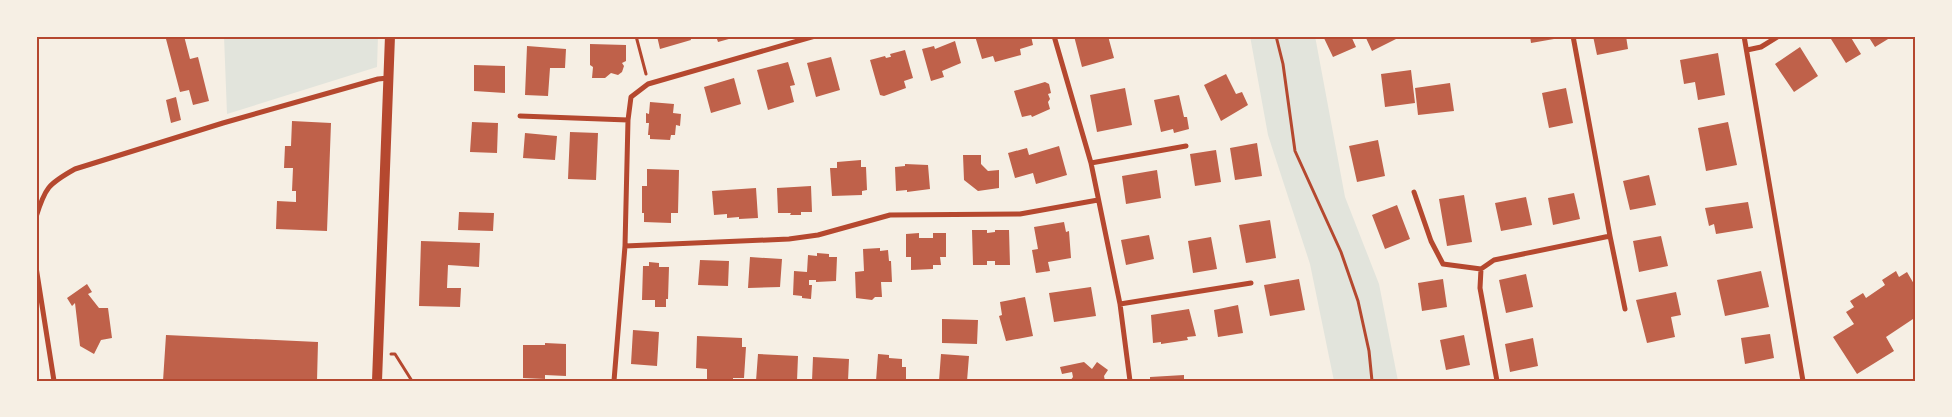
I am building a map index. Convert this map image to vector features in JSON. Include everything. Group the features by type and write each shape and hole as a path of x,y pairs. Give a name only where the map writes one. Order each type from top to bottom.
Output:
{"main road":[{"path":"377,381 390,36"}],"street":[{"path":"614,381 625,246 628,120 631,97 648,84 815,36"},
{"path":"1054,36 1091,163 1120,304 1130,381"},
{"path":"1573,36 1625,309"},
{"path":"1744,36 1802,381"},
{"path":"1747,50 1761,48 1779,36"},
{"path":"36,217 44,191 56,179 75,169 223,123 378,79 388,78"},
{"path":"520,116 628,120"},
{"path":"1091,163 1186,146"},
{"path":"1414,192 1431,241 1443,264 1481,269 1494,260 1610,236"},
{"path":"625,246 789,239 818,235 890,215 1020,214 1098,200"},
{"path":"36,267 54,381"},
{"path":"1481,269 1480,288 1497,381"},
{"path":"1120,304 1251,283"}],"path":[{"path":"636,36 648,84"},
{"path":"1276,36 1283,64 1295,151 1341,252 1358,301 1369,351 1372,381"},
{"path":"378,353 395,354 412,381"}],"shaded area":[{"path":"224,36 378,36 377,67 227,114"},
{"path":"1250,36 1315,36 1345,197 1379,284 1398,381 1334,381 1310,264 1268,135"}],"building":[{"path":"174,36 184,36 190,59 198,57 209,101 193,105 189,90 180,92 166,39"},
{"path":"657,36 690,36 691,40 660,49"},
{"path":"716,36 736,36 736,37 718,42"},
{"path":"975,36 1031,36 1033,45 1020,49 1021,55 995,62 993,56 982,59"},
{"path":"1074,36 1108,36 1114,58 1082,67"},
{"path":"1323,36 1351,36 1356,47 1333,57"},
{"path":"1369,36 1402,36 1372,51 1366,38"},
{"path":"1530,36 1553,36 1554,39 1531,43"},
{"path":"1593,36 1626,36 1628,49 1597,55"},
{"path":"1836,36 1850,36 1861,54 1846,63 1831,39"},
{"path":"1868,36 1893,36 1875,47"},
{"path":"955,41 961,63 942,71 944,77 931,81 922,49 934,46 935,49"},
{"path":"590,44 626,45 626,61 622,63 624,66 622,72 618,75 611,73 605,78 592,78 593,67 590,65"},
{"path":"527,46 566,49 565,68 550,68 548,96 525,95"},
{"path":"1800,47 1818,76 1794,92 1775,64"},
{"path":"905,50 913,78 904,81 906,88 884,96 880,95 870,60 885,56 886,58 891,57 890,54"},
{"path":"1718,53 1725,95 1698,100 1695,82 1684,84 1680,60"},
{"path":"831,57 840,90 816,97 807,63"},
{"path":"788,62 795,85 790,86 794,102 768,110 757,70"},
{"path":"474,65 505,66 505,93 474,91"},
{"path":"1411,70 1415,103 1385,107 1381,74"},
{"path":"1226,74 1236,94 1242,92 1248,105 1221,121 1204,85"},
{"path":"734,78 741,104 711,113 704,87"},
{"path":"1045,82 1049,84 1051,93 1048,94 1050,109 1032,117 1031,115 1022,117 1014,91"},
{"path":"1450,83 1454,111 1418,115 1415,88"},
{"path":"1125,88 1132,125 1097,132 1090,95"},
{"path":"1566,88 1573,123 1549,128 1542,93"},
{"path":"1179,95 1189,129 1174,133 1173,129 1161,132 1154,100"},
{"path":"176,97 181,120 171,123 166,100"},
{"path":"650,102 674,104 673,113 681,114 680,126 676,125 675,135 671,135 670,140 650,139 650,135 648,135 649,123 646,123 646,113 649,114"},
{"path":"292,121 331,123 327,231 276,229 277,201 296,202 296,191 292,191 293,168 284,168 285,146 291,146"},
{"path":"472,122 498,123 497,153 470,152"},
{"path":"1728,122 1737,165 1706,171 1698,128"},
{"path":"570,132 598,133 596,180 568,179"},
{"path":"525,133 557,136 555,160 523,158"},
{"path":"1378,140 1385,176 1357,182 1349,146"},
{"path":"1257,143 1262,176 1235,180 1230,148"},
{"path":"1059,146 1067,175 1036,184 1033,173 1015,178 1008,153 1027,148 1029,155"},
{"path":"1216,150 1221,182 1195,186 1190,154"},
{"path":"963,155 981,155 981,164 988,171 999,170 999,188 978,191 964,180"},
{"path":"861,160 861,167 866,167 867,190 862,191 862,195 832,196 830,168 837,168 837,162"},
{"path":"905,164 928,165 930,189 907,192 907,190 896,191 895,167 905,166"},
{"path":"647,169 679,170 678,213 671,213 671,223 644,222 642,186 647,186"},
{"path":"1157,170 1161,198 1126,204 1122,176"},
{"path":"1649,175 1656,205 1630,210 1623,181"},
{"path":"811,186 812,212 801,212 801,215 778,213 777,188"},
{"path":"756,188 758,218 739,219 739,217 727,218 727,214 714,215 712,191"},
{"path":"1574,193 1580,219 1553,225 1548,198"},
{"path":"1464,195 1472,242 1447,246 1439,199"},
{"path":"1526,197 1532,225 1501,231 1495,203"},
{"path":"1748,202 1753,228 1716,234 1714,224 1709,226 1705,208"},
{"path":"1397,205 1410,239 1385,249 1372,215"},
{"path":"459,212 494,213 493,231 458,230"},
{"path":"1270,220 1276,258 1246,263 1239,225"},
{"path":"1064,222 1066,232 1069,231 1071,258 1048,262 1050,271 1036,273 1032,250 1038,249 1034,227"},
{"path":"972,230 987,230 987,233 995,232 995,230 1009,230 1010,265 995,265 995,261 987,261 987,265 973,265"},
{"path":"919,233 919,238 933,238 933,233 946,233 946,257 940,257 941,265 933,265 933,269 911,270 911,257 906,257 906,234"},
{"path":"1149,235 1154,259 1126,265 1121,240"},
{"path":"1661,236 1668,266 1639,272 1633,241"},
{"path":"1211,237 1217,269 1193,273 1188,241"},
{"path":"421,241 480,243 479,267 448,265 447,288 461,288 460,307 419,306"},
{"path":"880,248 880,251 888,250 889,261 891,261 892,282 881,282 882,297 875,297 872,300 856,298 855,272 864,271 863,249"},
{"path":"817,253 829,254 829,257 837,257 836,281 816,282 816,280 809,280 809,285 812,285 811,299 793,295 794,271 807,272 808,255 817,256"},
{"path":"750,257 782,259 780,287 748,288"},
{"path":"700,260 729,261 728,286 698,285"},
{"path":"649,262 659,263 659,267 669,267 666,307 655,307 655,300 642,300 643,266 649,266"},
{"path":"1761,271 1769,307 1725,316 1717,280"},
{"path":"1896,271 1899,277 1907,272 1914,284 1916,283 1916,317 1886,337 1894,351 1857,374 1833,337 1854,324 1846,312 1854,307 1850,301 1863,293 1866,298 1885,285 1882,280"},
{"path":"1526,274 1533,307 1506,313 1499,280"},
{"path":"1299,279 1305,310 1270,316 1264,285"},
{"path":"1443,279 1447,307 1422,311 1418,283"},
{"path":"87,284 92,292 88,294 99,308 108,308 112,338 101,340 94,354 80,346 75,303 72,306 67,298"},
{"path":"1091,287 1096,316 1054,322 1049,293"},
{"path":"1676,292 1681,315 1671,317 1675,337 1647,343 1636,300"},
{"path":"1025,297 1033,336 1006,341 999,316 1002,315 1000,302"},
{"path":"1238,305 1243,333 1218,337 1214,310"},
{"path":"1189,309 1196,336 1187,337 1188,340 1161,344 1161,342 1153,343 1151,315"},
{"path":"942,319 978,320 977,344 942,343"},
{"path":"633,330 659,332 657,366 631,364"},
{"path":"1770,334 1774,358 1745,364 1741,338"},
{"path":"166,335 318,342 317,381 163,381"},
{"path":"1464,335 1470,365 1446,370 1440,340"},
{"path":"697,336 742,338 742,347 746,347 744,378 733,378 733,381 707,381 707,369 696,368"},
{"path":"1533,338 1538,366 1510,372 1505,344"},
{"path":"545,343 566,344 566,376 545,375 545,379 523,378 523,345 545,345"},
{"path":"758,354 798,356 797,381 756,381"},
{"path":"878,354 889,355 889,358 902,359 902,367 906,367 906,381 876,381"},
{"path":"941,354 969,356 967,381 939,381"},
{"path":"813,357 849,359 848,381 812,381"},
{"path":"1084,362 1092,369 1097,362 1108,370 1104,376 1105,381 1070,381 1073,377 1072,372 1062,374 1060,367"},
{"path":"1184,375 1184,381 1150,381 1150,377"}]}
